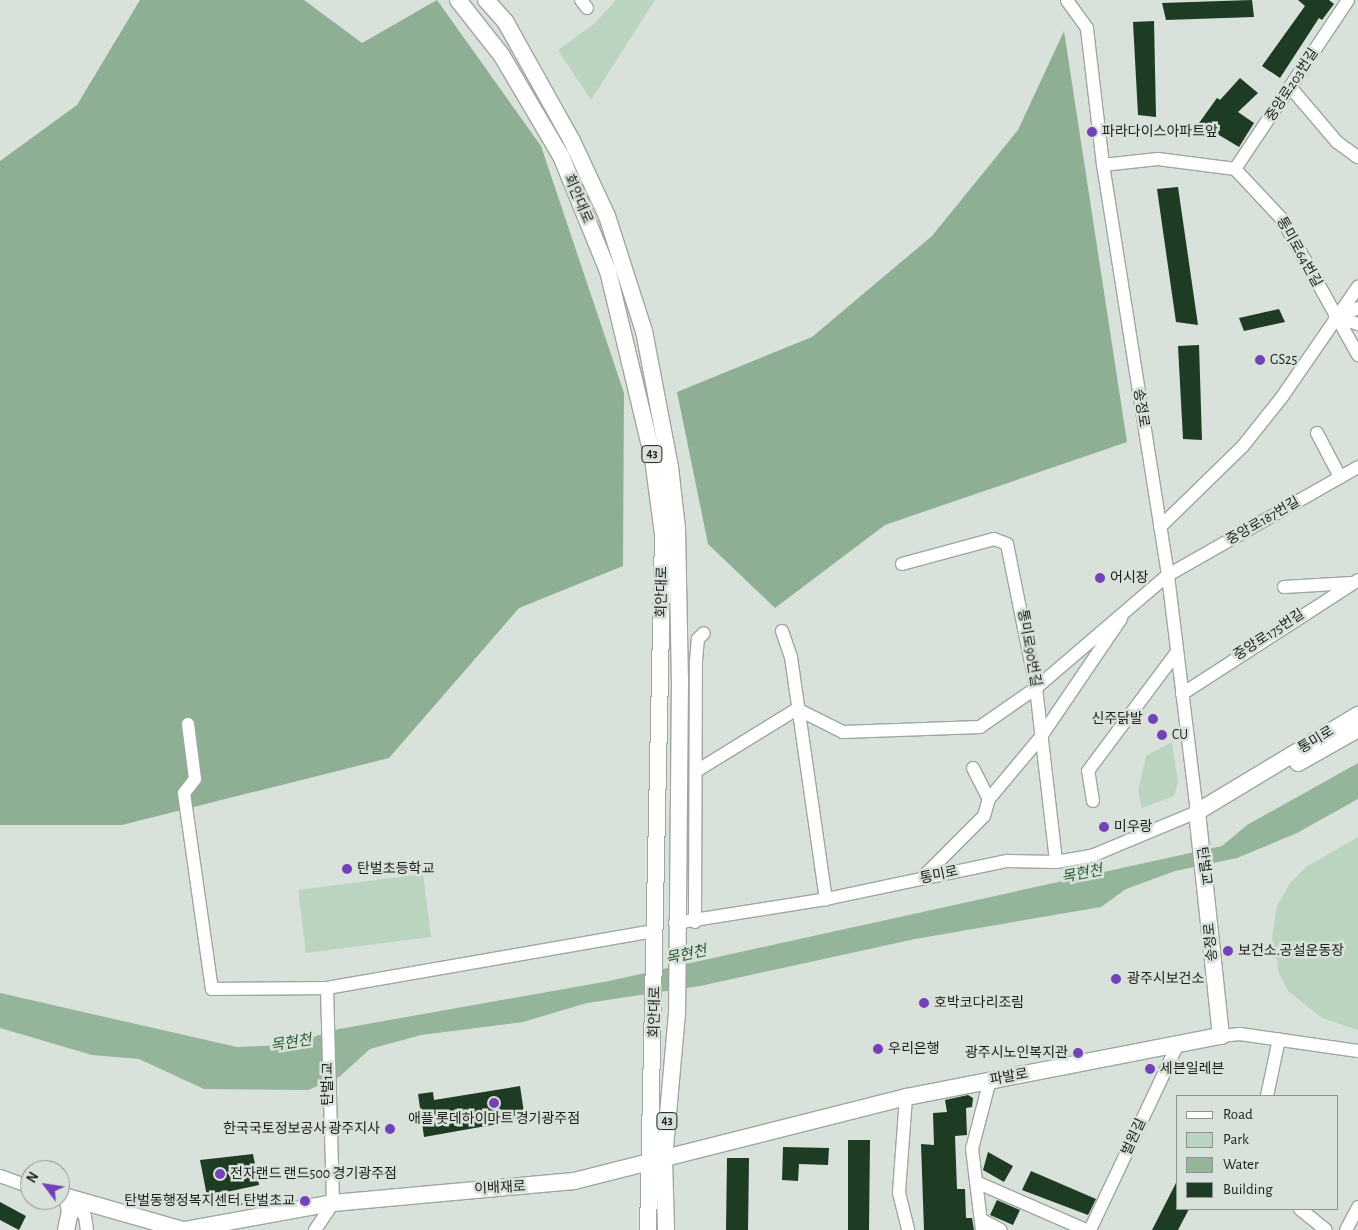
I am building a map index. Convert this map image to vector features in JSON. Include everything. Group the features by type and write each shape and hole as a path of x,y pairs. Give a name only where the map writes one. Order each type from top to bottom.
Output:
{"main road":[{"name":"회안대로","path":"458,0 502,56 561,156 608,271 653,460 663,534 654,931 655,1022 647,1164 648,1230"},
{"name":"회안대로","path":"486,0 504,21 572,141 607,216 644,331 659,404 677,528 675,923 678,945 677,1013 664,1158 666,1230"},
{"name":"통미로","path":"1198,818 1358,715"},
{"name":"통미로","path":"1198,818 1358,729"},
{"name":"탄벌교","path":"1198,818 1210,908"},
{"name":"송정로","path":"1210,908 1207,922 1226,1035"},
{"name":"파발로","path":"664,1158 906,1097 1226,1035"},
{"name":"이배재로","path":"184,1230 333,1203 545,1185 647,1164 664,1158"},
{"path":"70,1198 184,1230"},
{"path":"66,1230 70,1210"}],"street":[{"name":"송정로","path":"1067,0 1087,28 1103,165 1168,575 1198,818"},
{"name":"중앙로203번길","path":"1235,169 1291,88 1348,0"},
{"path":"1291,88 1336,142 1358,157"},
{"path":"1103,165 1158,158 1235,169"},
{"name":"통미로64번길","path":"1235,169 1282,219 1334,317 1358,355"},
{"path":"1160,527 1243,446 1282,397 1334,317 1358,287"},
{"path":"1334,317 1358,308"},
{"path":"1334,317 1358,324"},
{"path":"1317,433 1340,477"},
{"name":"중앙로187번길","path":"1132,603 1168,575 1358,467"},
{"name":"통미로90번길","path":"902,564 994,539 1007,544 1036,688 1040,738 1056,862"},
{"path":"1284,587 1355,581"},
{"name":"중앙로175번길","path":"1182,694 1355,581"},
{"path":"797,708 844,732 980,727 1036,688 1132,603"},
{"path":"921,878 984,816 989,798 1040,738 1132,603"},
{"path":"782,631 791,657 826,899"},
{"path":"696,922 698,770 696,661 698,639 704,633"},
{"path":"1093,801 1088,771 1177,652"},
{"path":"698,770 797,708"},
{"path":"188,724 195,779 184,793 212,989 327,988 654,931"},
{"path":"973,768 989,798"},
{"name":"통미로","path":"675,923 696,922 826,899 1007,860 1056,862 1094,854 1198,818"},
{"name":"탄벌1교","path":"327,988 328,1128 333,1203"},
{"name":"파발로","path":"1226,1035 1358,1051"},
{"path":"1267,1095 1279,1040"},
{"name":"벌원길","path":"1090,1230 1178,1044"},
{"path":"990,1080 972,1149 982,1225 1001,1230"},
{"path":"906,1097 899,1193 908,1230"},
{"path":"0,1176 20,1183"},
{"path":"976,1182 1086,1230"},
{"path":"70,1202 85,1216 87,1230"},
{"path":"315,1230 333,1203"},
{"path":"1346,1230 1358,1207"},
{"path":"1301,1210 1326,1230"}],"green space":[{"path":"616,0 655,0 591,100 558,50 594,24"},
{"path":"1172,742 1178,783 1174,796 1142,808 1138,791 1146,756"},
{"path":"1358,837 1358,1030 1322,1018 1288,991 1279,973 1272,937 1277,906 1290,883 1306,867"},
{"path":"423,874 431,937 306,953 298,890"}],"shaded area":[{"path":"140,0 304,0 362,43 437,0 541,146 624,393 623,566 519,608 389,758 122,825 0,825 0,161 77,105"},
{"path":"1064,31 1127,442 885,525 775,608 708,544 677,392 812,337 932,236 1018,130"}],"water":[{"path":"1358,763 1358,799 1297,833 1237,858 1175,871 1126,889 1101,907 915,939 700,986 587,1003 523,1022 421,1035 370,1049 339,1077 308,1090 204,1089 139,1059 92,1055 0,1028 0,993 237,1047 287,1045 339,1029 609,981 1222,846 1247,825"}],"building":[{"path":"1252,0 1254,17 1166,20 1162,3"},
{"path":"1298,0 1329,0 1334,4 1322,20 1319,18 1280,78 1262,66 1305,6"},
{"path":"1154,21 1156,117 1138,115 1133,22"},
{"path":"1240,78 1258,93 1238,112 1254,123 1239,147 1199,123 1217,98 1220,100"},
{"path":"1178,187 1198,325 1176,322 1157,189"},
{"path":"1279,309 1285,322 1244,331 1239,318"},
{"path":"1199,345 1202,440 1183,439 1178,346"},
{"path":"520,1086 525,1119 424,1137 418,1094 433,1092 434,1100"},
{"path":"968,1095 973,1098 972,1107 966,1108 967,1135 955,1136 957,1189 965,1189 966,1218 972,1218 974,1230 924,1230 921,1144 934,1145 933,1113 947,1112 945,1100"},
{"path":"848,1140 870,1140 869,1230 848,1230"},
{"path":"783,1147 829,1148 828,1165 799,1164 798,1181 782,1180"},
{"path":"988,1152 1013,1166 1004,1182 983,1170"},
{"path":"253,1154 259,1185 207,1196 200,1160"},
{"path":"727,1158 749,1158 748,1230 726,1230"},
{"path":"1031,1171 1096,1199 1088,1215 1022,1190"},
{"path":"1176,1183 1176,1210 1188,1210 1178,1230 1152,1230"},
{"path":"997,1200 1020,1210 1013,1225 990,1215"},
{"path":"0,1202 26,1216 19,1230 0,1220"}],"place":[{"name":"파라다이스아파트앞","path":"1092,132"},
{"name":"GS25","path":"1260,360"},
{"name":"어시장","path":"1100,578"},
{"name":"신주닭발","path":"1153,719"},
{"name":"CU","path":"1162,735"},
{"name":"미우랑","path":"1104,827"},
{"name":"탄벌초등학교","path":"347,869"},
{"name":"보건소.공설운동장","path":"1228,951"},
{"name":"광주시보건소","path":"1116,979"},
{"name":"호박코다리조림","path":"924,1003"},
{"name":"우리은행","path":"878,1049"},
{"name":"광주시노인복지관","path":"1078,1053"},
{"name":"세븐일레븐","path":"1150,1069"},
{"name":"애플 롯데하이마트 경기광주점","path":"494,1103"},
{"name":"한국국토정보공사 광주지사","path":"390,1129"},
{"name":"전자랜드 랜드500 경기광주점","path":"220,1174"},
{"name":"탄벌동행정복지센터.탄벌초교","path":"305,1201"}],"water label":[{"name":"목현천","path":"1082,874"},
{"name":"목현천","path":"686,955"},
{"name":"목현천","path":"291,1043"}]}
